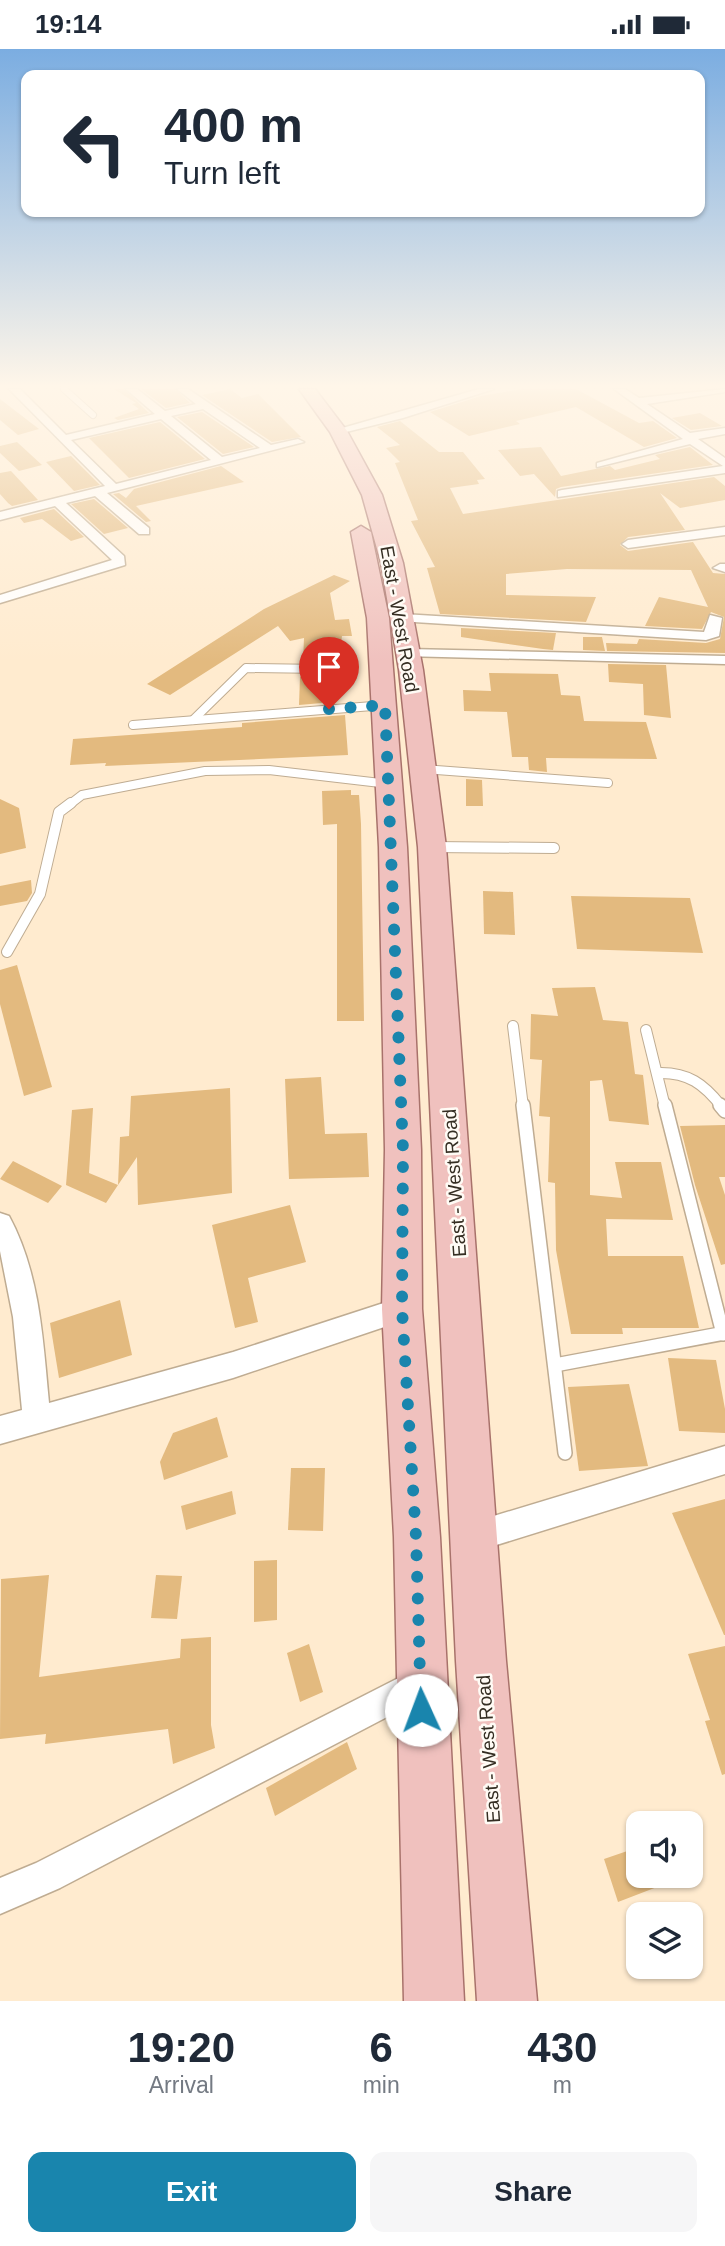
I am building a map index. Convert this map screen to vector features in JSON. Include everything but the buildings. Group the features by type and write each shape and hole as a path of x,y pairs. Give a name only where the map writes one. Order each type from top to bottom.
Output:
{"main road":[{"name":"East - West Road","path":"342,480 360,526 377,611 390,784 403,1150 402,1309 416,1537 434,2001"},
{"name":"East - West Road","path":"363,480 382,526 406,636 432,847 474,1537 507,2001"}],"street":[{"path":"105,480 112,487"},
{"path":"0,516 140,480"},
{"path":"562,494 653,480"},
{"path":"97,491 144,531"},
{"path":"0,599 118,565 119,559 94,540 57,501"},
{"path":"628,544 725,531"},
{"path":"406,636 460,620 611,633 706,636 715,633 715,618"},
{"path":"406,636 725,660"},
{"path":"0,1224 9,1237 25,1309 37,1419"},
{"path":"0,1430 233,1365 402,1309"},
{"path":"474,1537 725,1460"},
{"path":"0,1896 48,1876 420,1683"}],"lane":[{"path":"193,720 246,668 323,669 327,673 329,709"},
{"path":"133,725 385,705"},
{"path":"423,769 608,783"},
{"path":"7,952 40,894 59,813 82,795 205,771 269,770 390,784"},
{"path":"432,847 554,848"},
{"path":"513,1026 565,1453"},
{"path":"555,1365 724,1333 646,1030"},
{"path":"658,1073 678,1072 692,1076 725,1111"}],"route":[{"path":"329,709 385,705 393,847 403,1150 402,1309 416,1537 421,1710"}]}
